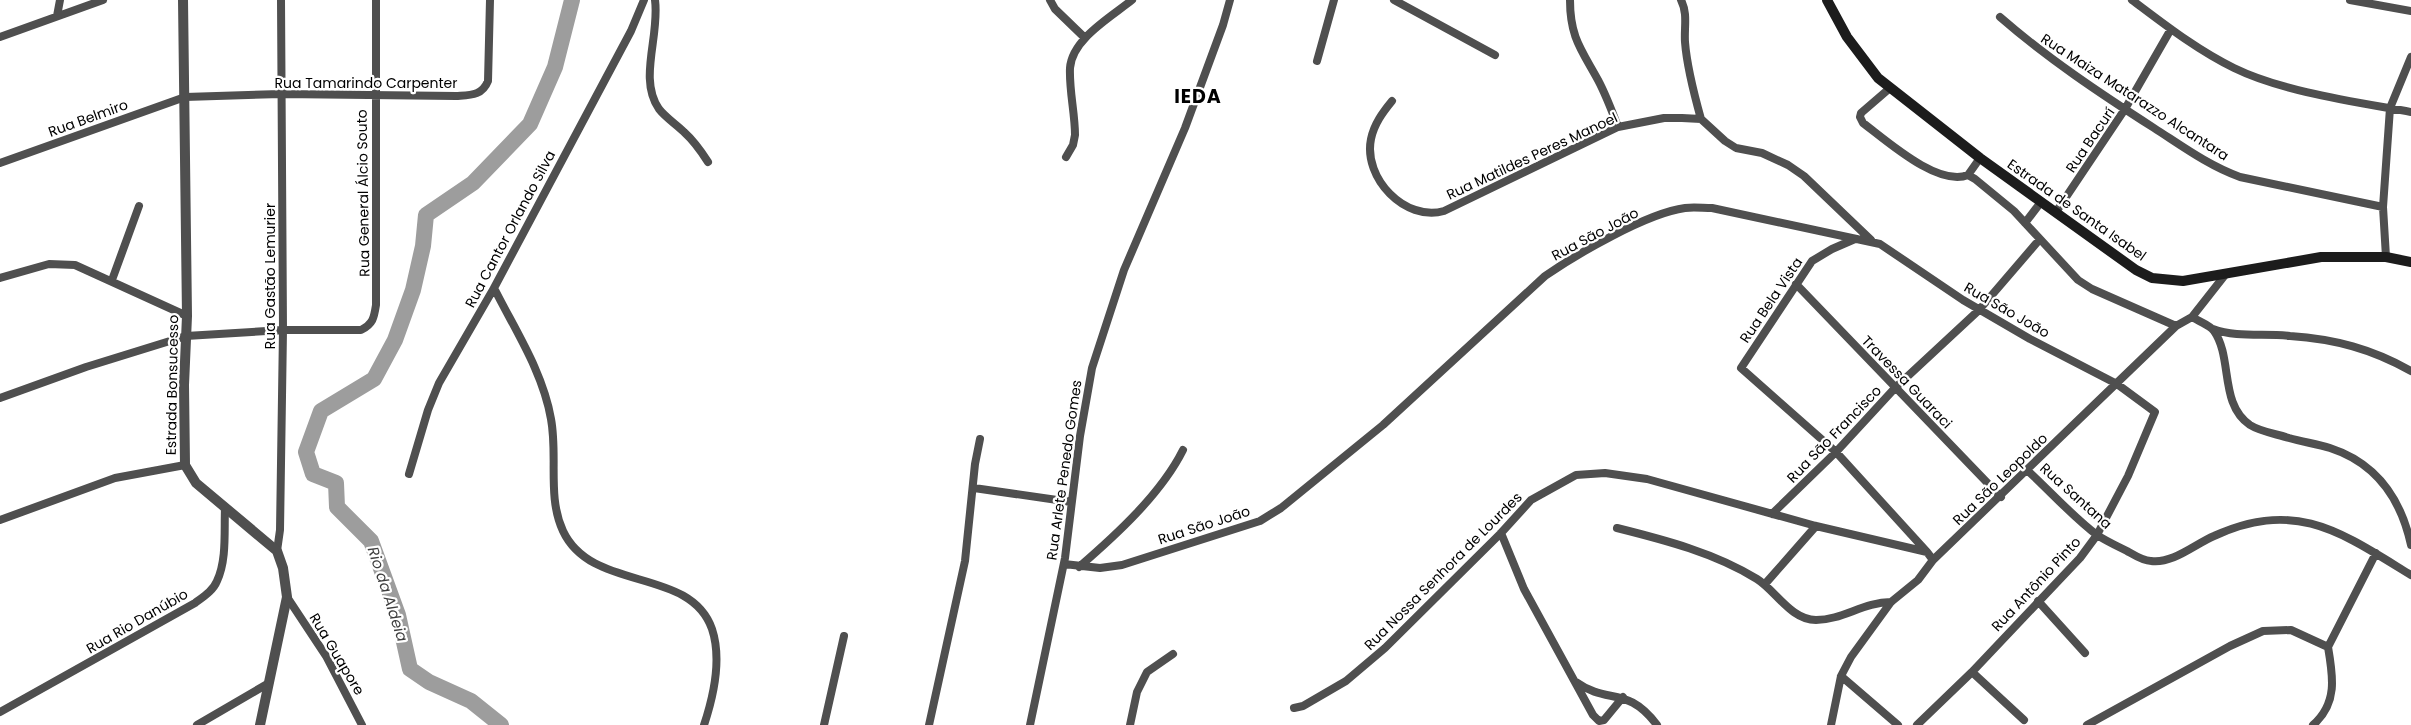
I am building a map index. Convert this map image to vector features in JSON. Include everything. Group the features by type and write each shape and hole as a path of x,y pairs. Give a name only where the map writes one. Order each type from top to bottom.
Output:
{"main road":[{"name":"Estrada de Santa Isabel","path":"1827,0 1861,57 1878,78 1980,158 2136,270 2152,278 2183,281 2321,257 2386,257 2411,262"}],"street":[{"path":"57,16 60,0"},
{"path":"0,37 103,0"},
{"name":"Estrada Bonsucesso","path":"183,0 185,97 184,203 187,316 185,465 196,483 277,551"},
{"name":"Rua Gastão Lemurier","path":"277,551 280,530 283,330 280,0"},
{"name":"Rua General Álcio Souto","path":"283,330 361,330 374,320 376,306 376,0"},
{"name":"Rua Tamarindo Carpenter","path":"185,97 281,94 456,96 481,92 488,81 490,0"},
{"name":"Rua Cantor Orlando Silva","path":"409,474 433,395 494,288 631,30 644,0"},
{"path":"655,0 657,14 649,72 652,96 659,109 693,140 708,162"},
{"path":"1050,0 1055,9 1085,38"},
{"path":"1066,157 1073,145 1075,135 1070,69 1074,55 1085,38 1132,0"},
{"name":"Rua Arlete Penedo Gomes","path":"1030,725 1064,564 1080,436 1092,368 1124,270 1185,128 1223,25 1230,0"},
{"path":"1316,61 1334,0"},
{"path":"1394,0 1495,55"},
{"path":"1570,0 1570,22 1578,46 1599,82 1618,127"},
{"path":"1680,0 1686,18 1685,40 1687,56 1701,120 1736,148 1762,153 1788,164 1804,176 1871,240"},
{"path":"2132,0 2171,29 2234,68 2272,82 2411,112"},
{"path":"2350,0 2411,11"},
{"name":"Rua Maiza Matarazzo Alcantara","path":"2000,17 2027,41 2125,109 2219,170 2240,177 2383,207"},
{"name":"Rua Bacurí","path":"2056,212 2125,109 2171,29"},
{"path":"2386,257 2383,207 2390,108 2411,58"},
{"path":"1890,88 1862,113 1860,117 1863,123 1938,174 1956,178 1968,175 1980,158"},
{"name":"Rua Belmiro","path":"0,163 185,97"},
{"name":"Rua Matildes Peres Manoel","path":"1392,101 1382,114 1371,138 1371,163 1381,183 1391,194 1423,214 1444,211 1618,127 1664,118 1701,120"},
{"path":"1968,175 2014,211 2068,271 2092,289 2176,326"},
{"path":"2025,223 2041,202"},
{"path":"112,280 139,206"},
{"name":"Rua São João","path":"1064,564 1100,568 1122,565 1260,521 1281,508 1383,425 1545,276 1572,257 1656,216 1684,208 1712,208 1855,239 1871,240 1880,244 1979,310 2118,384 2156,412"},
{"name":"Rua Bela Vista","path":"1836,452 1741,368 1812,261 1820,255 1855,239"},
{"name":"Rua São Francisco","path":"1772,514 1836,452 1896,388 1979,310 2040,239"},
{"path":"0,278 35,266 61,263 74,265 112,280 187,316"},
{"name":"Rua São Leopoldo","path":"1831,725 1841,676 1851,657 1890,602 1918,580 1933,560 2001,497 2176,326 2192,317 2224,275"},
{"name":"Travessa Guaraci","path":"1796,284 2001,497"},
{"path":"494,288 540,379 551,419 555,500 564,533 575,547 591,561 611,571 683,594 697,604 707,615 715,638 717,666 704,725"},
{"path":"2192,317 2213,329 2234,334 2290,336 2352,345 2384,356 2411,371"},
{"path":"2213,329 2218,338 2227,383 2239,414 2250,425 2302,442 2330,448 2353,458 2382,481 2396,500 2406,522 2411,545"},
{"path":"0,398 186,336 283,330"},
{"name":"Rua Antônio Pinto","path":"1917,725 1972,672 2080,558 2097,535 2128,476 2156,412"},
{"path":"929,725 965,561 975,464 980,439"},
{"path":"1080,567 1103,546 1166,480 1183,450"},
{"path":"1836,452 1933,560"},
{"path":"0,520 115,478 185,465"},
{"name":"Rua Santana","path":"2028,470 2097,535 2150,562 2162,561 2237,526 2261,521 2311,522 2351,538 2411,575"},
{"name":"Rua Nossa Senhora de Lourdes","path":"1294,708 1303,706 1346,681 1385,648 1501,533 1531,500 1576,475 1591,473 1647,479 1816,526 1927,552"},
{"path":"974,488 1072,502"},
{"name":"Rua Rio Danúbio","path":"0,712 195,603 208,593 217,582 222,563 225,508"},
{"path":"1765,584 1816,526"},
{"path":"1617,528 1721,560 1765,584 1789,608 1803,617 1816,620 1869,604 1890,602"},
{"path":"1501,533 1524,588 1536,607 1572,680 1593,715 1599,721 1604,720 1623,697"},
{"path":"260,725 287,597 283,568 277,551"},
{"path":"2313,725 2328,706 2333,692 2334,682 2328,647 2376,553"},
{"name":"Rua Guapore","path":"287,597 326,656 362,725"},
{"path":"2038,601 2085,652"},
{"path":"2087,725 2230,646 2263,631 2291,630 2328,647"},
{"path":"824,725 844,636"},
{"path":"1130,725 1137,692 1147,672 1173,654"},
{"path":"1972,672 2024,720"},
{"path":"1841,676 1898,725"},
{"path":"1572,680 1584,688 1623,697 1637,703 1647,711 1657,725"},
{"path":"197,725 269,683"}],"waterway":[{"name":"Rio da Aldeia","path":"501,725 471,701 429,682 410,669 398,615 371,541 337,507 336,483 313,474 306,452 321,411 374,379 395,340 413,290 423,246 426,215 473,183 530,124 555,67 572,0"}],"district":[{"name":"IEDA","path":"1198,96"}]}
